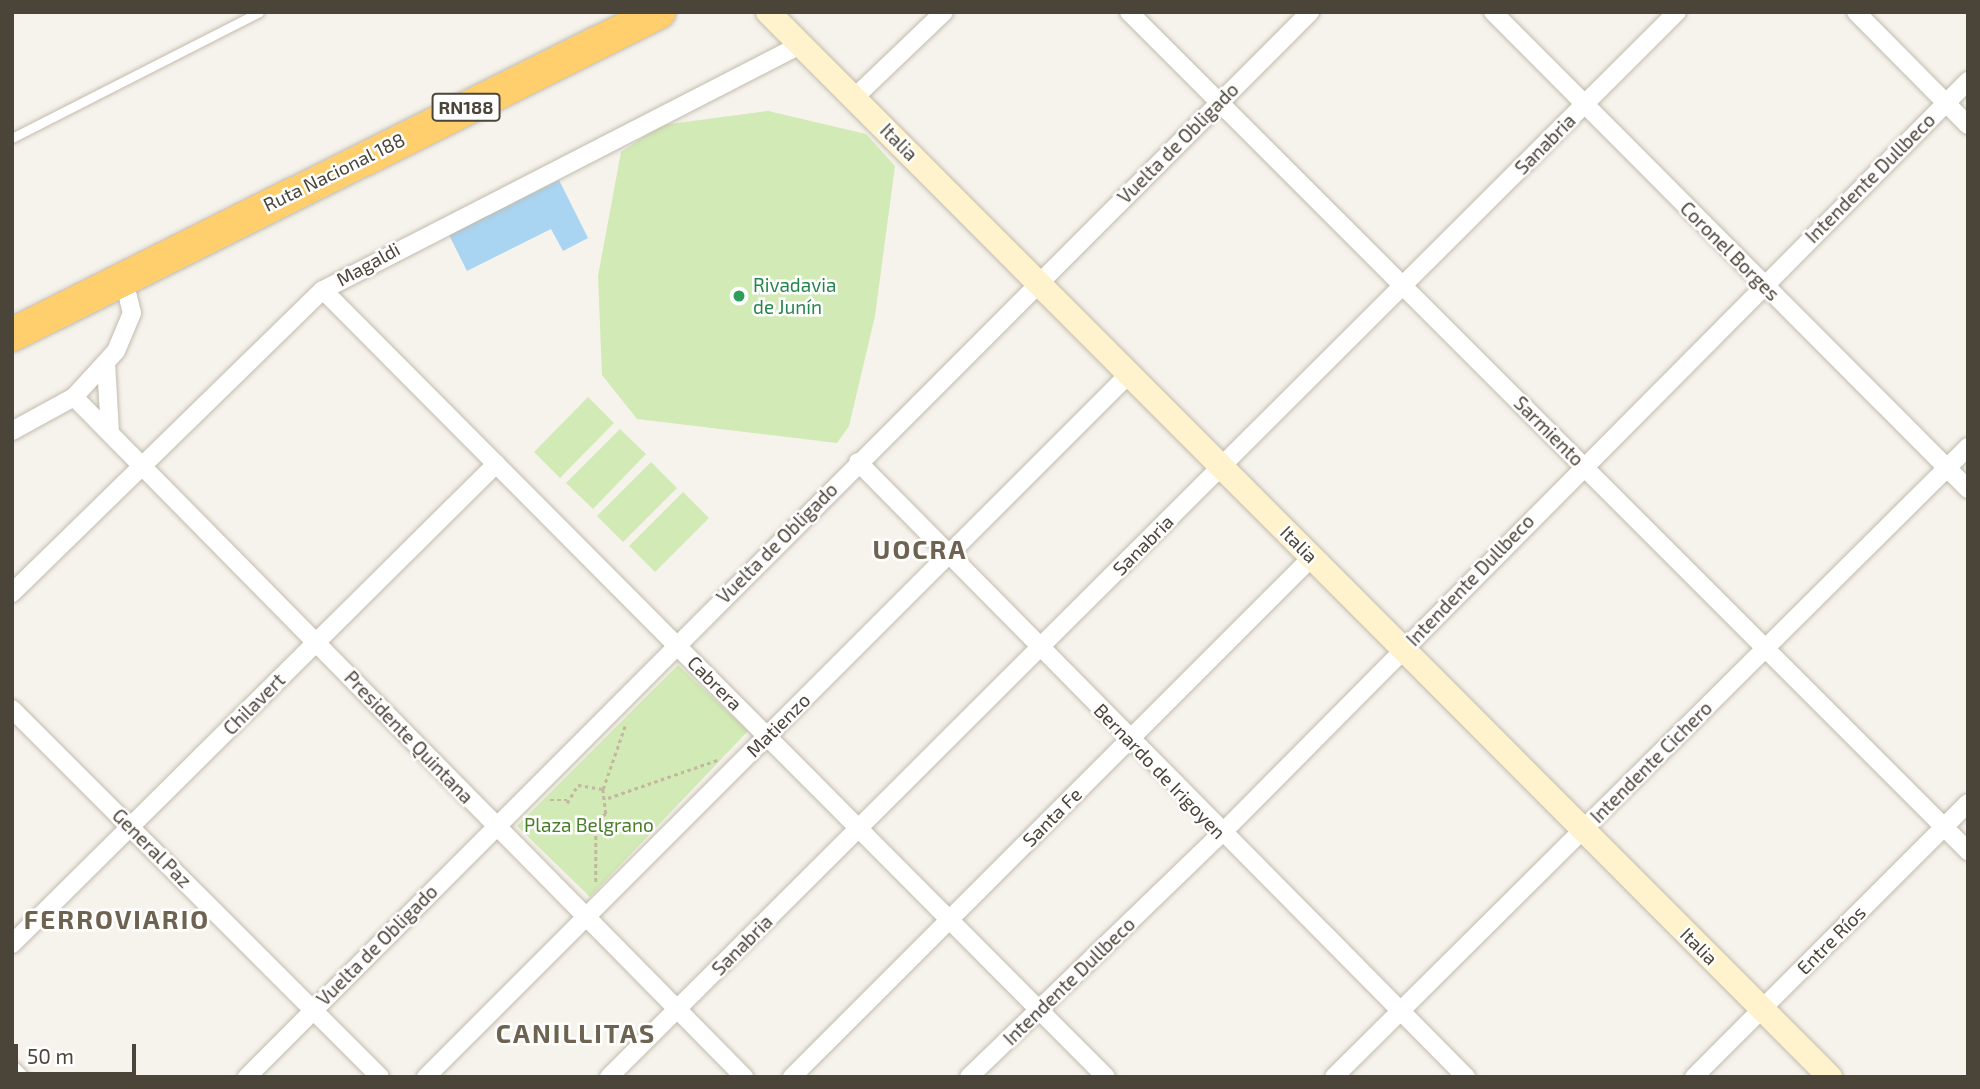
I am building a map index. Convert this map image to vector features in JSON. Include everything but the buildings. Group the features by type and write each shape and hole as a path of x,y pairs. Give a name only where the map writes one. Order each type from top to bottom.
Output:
{"highway":[{"name":"Ruta Nacional 188","path":"12,334 124,280 350,161 658,12"}],"street":[{"name":"Italia","path":"768,12 1830,1077"},
{"path":"855,97 944,12"},
{"name":"Sarmiento","path":"1129,12 1968,852"},
{"name":"Vuelta de Obligado","path":"247,1077 676,644 1310,12"},
{"name":"Coronel Borges","path":"1493,12 1968,489"},
{"name":"Sanabria","path":"609,1077 1678,12"},
{"path":"1856,12 1968,125"},
{"name":"Magaldi","path":"12,593 323,289 802,44"},
{"name":"Intendente Dullbeco","path":"969,1077 1221,834 1583,464 1968,81"},
{"path":"12,431 74,397 106,363 128,332 132,313 124,280"},
{"name":"Cabrera","path":"323,289 676,644 762,740 859,828 1106,1077"},
{"path":"106,363 110,433"},
{"name":"Matienzo","path":"426,1077 1129,374"},
{"name":"Presidente Quintana","path":"74,397 496,826 591,912 677,1009 744,1077"},
{"name":"Intendente Cichero","path":"1334,1077 1968,447"},
{"name":"Bernardo de Irigoyen","path":"858,462 1221,834 1466,1077"},
{"name":"Chilavert","path":"12,944 496,464"},
{"name":"Santa Fe","path":"792,1077 1312,557"},
{"name":"General Paz","path":"12,709 380,1077"},
{"name":"Entre Ríos","path":"1694,1077 1968,803"},
{"path":"12,1070 19,1077"}],"lane":[{"path":"12,138 259,12"}],"path":[{"path":"590,824 606,814 608,798 603,789 628,716"},
{"path":"608,798 762,740"},
{"path":"567,803 578,785 603,789"},
{"path":"591,912 596,822"}],"green space":[{"name":"Rivadavia de Junín","path":"768,111 866,134 895,166 875,316 849,426 837,443 637,419 602,375 598,276 621,152 662,125"},
{"path":"588,397 614,423 560,478 534,452"},
{"path":"620,429 646,454 593,509 566,483"},
{"path":"651,462 677,488 623,542 597,516"},
{"path":"683,492 709,518 655,572 629,546"},
{"name":"Plaza Belgrano","path":"678,665 748,731 590,897 517,826"}],"water":[{"path":"559,180 588,238 563,251 551,229 467,271 449,235"}],"place":[{"name":"Rivadavia de Junín","path":"739,296"}],"district":[{"name":"UOCRA","path":"920,549"},
{"name":"FERROVIARIO","path":"117,919"},
{"name":"CANILLITAS","path":"576,1033"}]}
